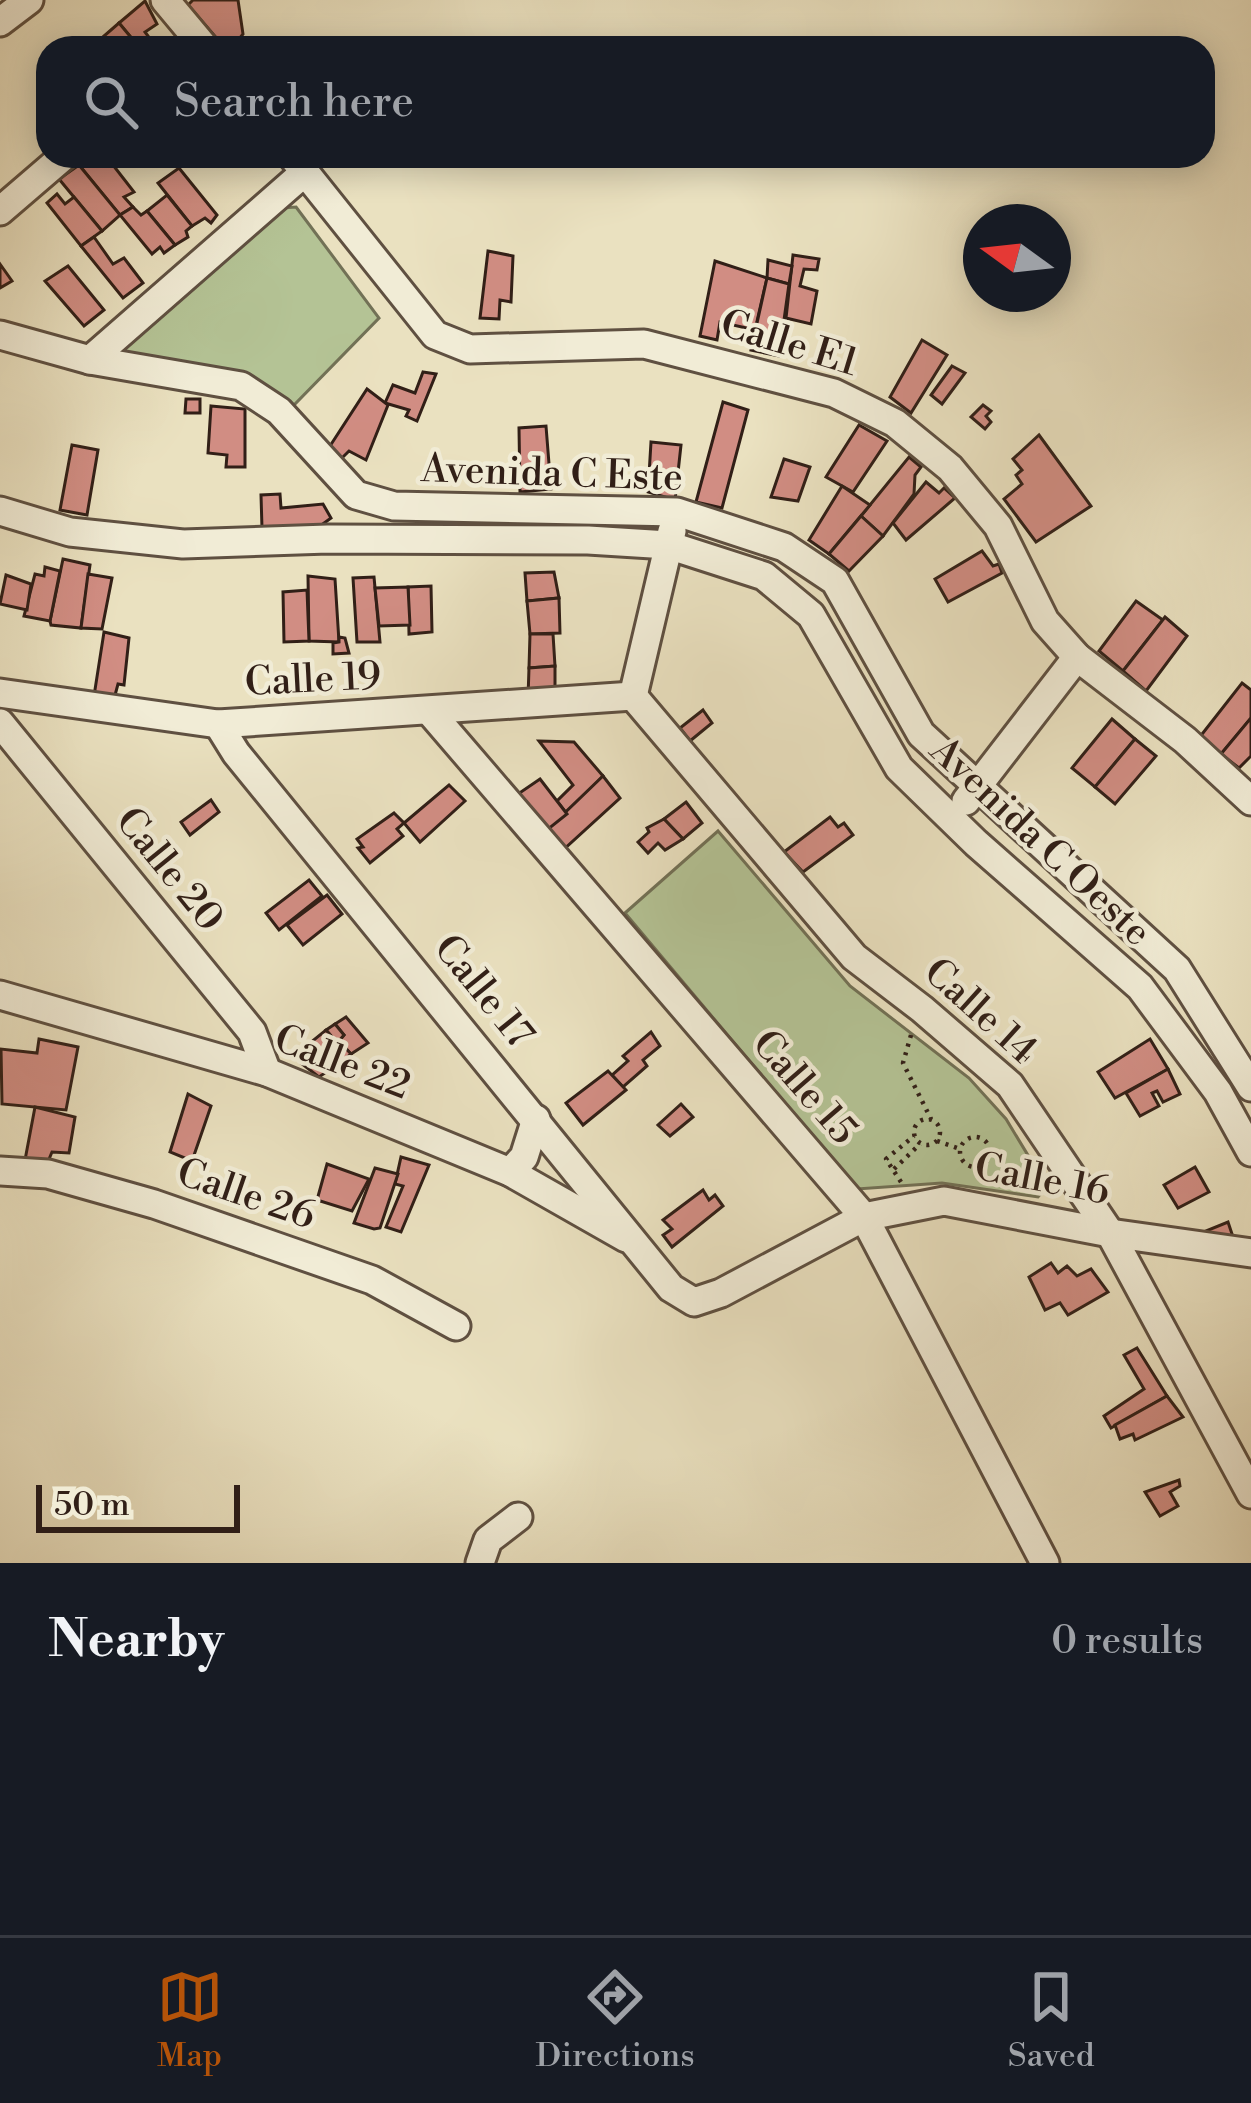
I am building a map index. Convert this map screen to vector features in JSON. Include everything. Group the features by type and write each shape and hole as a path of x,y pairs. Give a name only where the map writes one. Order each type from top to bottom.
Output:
{"street":[{"path":"0,22 29,0"},
{"path":"165,0 191,36"},
{"path":"0,211 50,168"},
{"path":"90,360 294,168"},
{"name":"Calle E1","path":"301,168 435,335 470,349 644,344 834,392 895,423 950,468 998,526 1045,620 1077,657 1185,740 1251,801"},
{"name":"Avenida C Este","path":"0,335 90,360 241,386 279,411 356,495 394,506 677,512 784,547 835,581 922,734 1177,969 1251,1088"},
{"name":"Avenida C Oeste","path":"0,511 70,532 183,544 352,539 668,545 764,576 811,615 898,768 1140,987 1218,1092 1251,1152"},
{"path":"633,696 677,512"},
{"path":"951,819 1077,657"},
{"name":"Calle 19","path":"0,693 218,724 633,696"},
{"name":"Calle 14","path":"633,696 854,957 1010,1085 1110,1233 1251,1494"},
{"name":"Calle 15","path":"431,713 863,1217 1045,1563"},
{"name":"Calle 20","path":"0,723 252,1033 267,1072"},
{"name":"Calle 17","path":"218,724 236,753 671,1288 694,1302"},
{"name":"Calle 22","path":"0,995 267,1072 510,1172 639,1245"},
{"path":"510,1172 524,1157 536,1118"},
{"name":"Calle 26","path":"0,1171 48,1174 154,1204 372,1280 456,1326"},
{"name":"Calle 16","path":"694,1302 721,1293 863,1217 944,1201 1110,1233 1251,1253"},
{"path":"480,1563 488,1540 518,1516"}],"path":[{"path":"918,1006 904,1063 939,1129 937,1141"},
{"path":"918,1206 886,1160 914,1136 916,1124 931,1119"},
{"path":"914,1136 920,1144"},
{"path":"970,1138 979,1138 987,1144 989,1157 979,1167 969,1166 961,1149 970,1138"},
{"path":"893,1170 920,1144 937,1141 961,1149"}],"green space":[{"path":"296,207 379,318 293,406 111,360 282,208"},
{"path":"718,831 850,986 969,1078 1006,1119 1043,1180 1038,1197 942,1183 857,1189 625,913"}],"building":[{"path":"193,0 238,0 243,34 215,36 188,5"},
{"path":"145,1 157,24 145,32 148,36 130,36 119,23"},
{"path":"119,23 129,36 104,36"},
{"path":"81,168 115,168 134,192 124,197 133,207 120,215"},
{"path":"81,168 120,215 102,231 59,179"},
{"path":"179,168 217,215 211,223 205,218 192,226 158,183"},
{"path":"57,194 65,204 74,197 102,231 81,246 47,203"},
{"path":"167,195 192,226 186,231 188,237 175,245 147,211"},
{"path":"133,207 141,215 147,211 175,245 164,253 160,247 152,254 120,215"},
{"path":"94,237 113,264 124,258 143,283 123,298 81,246"},
{"path":"488,251 513,256 511,302 500,300 499,319 480,318"},
{"path":"793,255 819,259 817,270 804,269 800,286 817,291 811,324 786,318"},
{"path":"768,260 792,266 789,284 767,278"},
{"path":"715,261 767,278 755,330 720,322 717,340 700,336"},
{"path":"0,264 12,281 0,288"},
{"path":"68,266 104,310 84,326 45,281"},
{"path":"767,278 789,284 779,356 751,350"},
{"path":"922,340 947,355 911,413 890,397"},
{"path":"952,366 965,373 942,404 931,395"},
{"path":"423,372 436,374 417,421 406,416 409,410 385,403 393,385 415,393"},
{"path":"367,389 388,405 366,460 349,451 342,458 330,446"},
{"path":"186,399 200,399 200,413 185,413"},
{"path":"723,402 748,410 722,508 696,502"},
{"path":"983,405 991,411 985,429 971,417"},
{"path":"211,406 245,409 245,467 226,467 227,455 208,453"},
{"path":"859,425 887,441 853,492 826,477"},
{"path":"546,426 551,489 520,492 519,428"},
{"path":"1039,435 1091,506 1036,542 1004,499 1022,484 1016,475 1022,470 1013,459"},
{"path":"651,442 681,445 675,500 648,492"},
{"path":"72,445 98,450 87,515 60,510"},
{"path":"909,457 921,467 915,475 914,494 883,536 861,516"},
{"path":"784,459 810,467 798,501 771,497"},
{"path":"926,482 955,498 906,540 893,523"},
{"path":"842,486 870,505 829,554 809,540"},
{"path":"280,494 281,508 323,504 331,518 316,529 262,528 261,495"},
{"path":"861,516 883,536 849,571 829,554"},
{"path":"982,551 993,566 999,564 1002,573 948,602 935,579"},
{"path":"63,559 90,565 81,628 51,625"},
{"path":"45,567 60,571 50,621 24,616 35,574 44,576"},
{"path":"554,572 559,598 527,601 525,573"},
{"path":"88,574 112,578 102,629 81,628"},
{"path":"6,575 31,584 27,610 0,604"},
{"path":"308,576 335,579 339,642 309,641"},
{"path":"374,577 380,642 357,642 353,578"},
{"path":"431,586 432,632 409,634 408,587"},
{"path":"408,587 410,625 379,626 375,588"},
{"path":"307,590 309,641 284,642 283,592"},
{"path":"559,598 560,633 530,634 527,601"},
{"path":"1136,601 1163,620 1123,671 1099,651"},
{"path":"1165,617 1187,636 1146,691 1123,671"},
{"path":"104,632 129,638 124,685 118,684 114,699 94,696"},
{"path":"530,634 553,634 555,666 529,668"},
{"path":"345,638 349,653 333,654 333,643"},
{"path":"555,666 555,695 528,698 529,668"},
{"path":"1242,683 1251,690 1251,718 1221,754 1199,738"},
{"path":"703,710 712,723 690,741 680,728"},
{"path":"1251,718 1251,756 1239,768 1221,754"},
{"path":"1112,719 1135,739 1095,787 1072,768"},
{"path":"1135,739 1156,756 1115,804 1095,787"},
{"path":"539,741 574,742 603,776 567,814 557,801 573,785"},
{"path":"603,776 620,798 563,850 547,830"},
{"path":"540,779 567,814 547,830 518,794"},
{"path":"449,785 465,801 420,842 404,823"},
{"path":"211,800 219,812 190,835 181,822"},
{"path":"686,802 702,823 683,839 664,819"},
{"path":"394,813 404,823 397,829 403,836 370,863 357,839"},
{"path":"830,817 838,827 844,823 853,835 803,872 784,852"},
{"path":"664,819 683,839 665,850 658,843 648,853 638,842 649,832 647,828"},
{"path":"309,880 322,896 279,930 266,913"},
{"path":"327,895 342,914 303,945 287,925"},
{"path":"346,1017 368,1043 351,1054 339,1041 344,1035 335,1024"},
{"path":"335,1024 344,1035 339,1041 351,1054 344,1060 326,1030"},
{"path":"326,1030 344,1060 319,1077 302,1064 312,1058 305,1047"},
{"path":"651,1032 660,1046 643,1060 647,1066 623,1087 612,1075 628,1061 623,1056"},
{"path":"39,1039 78,1047 66,1110 2,1104 1,1049 37,1053"},
{"path":"1150,1039 1168,1069 1115,1098 1098,1072"},
{"path":"1168,1069 1180,1094 1163,1102 1157,1091 1152,1093 1159,1106 1140,1116 1126,1093"},
{"path":"608,1071 626,1090 583,1125 566,1103"},
{"path":"188,1094 211,1106 192,1161 170,1152"},
{"path":"681,1104 693,1117 670,1136 658,1125"},
{"path":"35,1107 75,1117 69,1153 52,1152 47,1164 25,1160"},
{"path":"401,1157 429,1165 401,1232 386,1227 403,1186 395,1184"},
{"path":"327,1164 369,1179 352,1211 317,1200"},
{"path":"1195,1167 1209,1192 1178,1208 1164,1185"},
{"path":"375,1168 398,1174 380,1228 374,1229 354,1223"},
{"path":"703,1190 709,1200 715,1195 723,1206 672,1247 663,1235 672,1229 663,1220"},
{"path":"1228,1222 1235,1243 1196,1235"},
{"path":"1051,1263 1058,1273 1067,1266 1077,1276 1091,1269 1108,1292 1068,1315 1060,1303 1045,1310 1029,1277"},
{"path":"1137,1348 1167,1396 1111,1428 1104,1416 1144,1389 1124,1355"},
{"path":"1167,1396 1183,1417 1135,1440 1133,1434 1120,1439 1115,1425"},
{"path":"1179,1480 1180,1486 1170,1492 1178,1506 1160,1516 1145,1492"}]}
